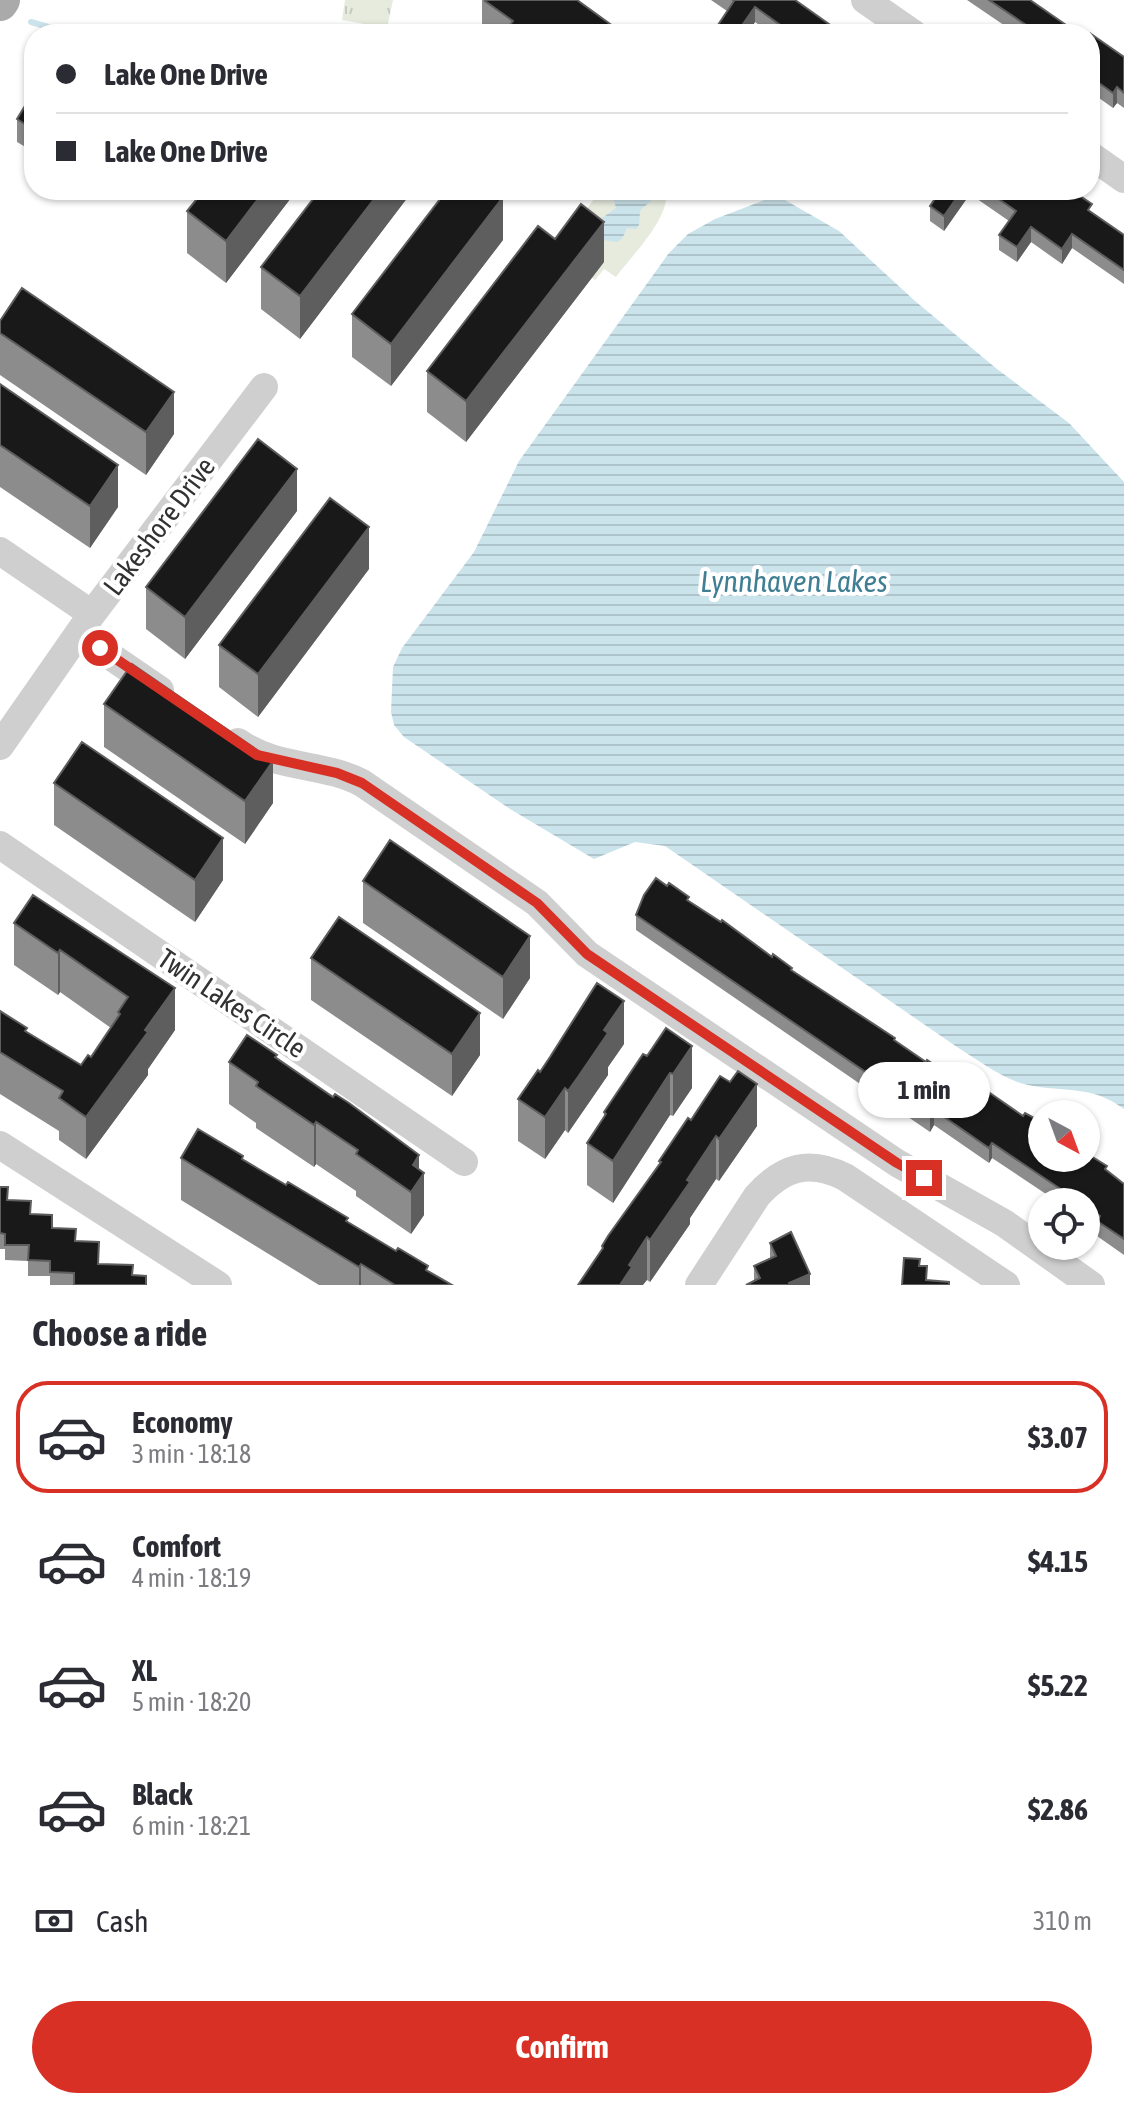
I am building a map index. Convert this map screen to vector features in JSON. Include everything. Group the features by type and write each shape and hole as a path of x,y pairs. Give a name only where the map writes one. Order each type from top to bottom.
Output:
{"street":[{"path":"865,0 900,24"},
{"path":"1100,162 1124,179"},
{"name":"Lakeshore Drive","path":"0,551 85,624 264,387"},
{"path":"0,746 85,624 183,705"},
{"path":"220,730 257,755 337,773 362,783 537,903 587,954 897,1163 1004,1223 1091,1285"},
{"name":"Twin Lakes Circle","path":"0,845 464,1162"},
{"path":"0,1145 218,1285"},
{"path":"699,1285 768,1183 781,1174 810,1166 845,1177 1006,1285"}],"green space":[{"path":"345,0 393,0 388,24 342,20"},
{"path":"593,200 666,200 657,224 616,277 604,269 595,280 567,259 563,240"}],"water":[{"path":"614,200 652,200 640,211 636,229 627,228 617,242 603,240 598,221 616,208"},
{"name":"Lynnhaven Lakes","path":"764,200 785,200 839,231 915,301 1069,423 1124,482 1124,1109 1100,1096 1028,1085 1001,1074 665,846 635,842 594,859 510,809 404,737 394,725 391,712 393,667 402,648 474,552 519,461 669,253 688,234 715,219"}],"building":[{"path":"577,0 610,24 511,24 513,21 485,1"},
{"path":"795,0 829,24 779,24 755,7 743,24 719,24 734,1"},
{"path":"989,0 1030,0 1065,24 1025,24"},
{"path":"1100,40 1124,57 1124,93 1117,87 1113,93 1100,84"},
{"path":"24,107 24,124 17,119"},
{"path":"196,200 257,200 226,241 187,211"},
{"path":"312,200 373,200 300,296 261,267"},
{"path":"439,200 501,200 391,344 352,314"},
{"path":"934,200 955,200 944,216 930,206"},
{"path":"1000,200 1086,200 1092,204 1088,210 1124,235 1124,270 1072,234 1062,249 1031,227 1017,247 999,235 1016,211"},
{"path":"581,204 604,222 466,401 427,371 538,226 555,239"},
{"path":"22,288 174,392 146,432 0,333 0,321"},
{"path":"0,384 118,465 90,506 0,445"},
{"path":"258,439 297,469 185,617 146,587"},
{"path":"330,498 369,527 258,674 219,645"},
{"path":"132,664 273,761 245,801 104,704"},
{"path":"82,742 223,838 195,880 54,783"},
{"path":"390,840 530,936 503,977 363,881"},
{"path":"656,878 667,886 669,883 689,897 687,900 722,920 772,957 773,954 791,970 926,1062 970,1088 973,1085 985,1093 987,1091 1023,1116 1028,1115 1028,1167 992,1143 989,1148 934,1110 930,1116 636,915 644,895"},
{"path":"33,895 175,988 145,1030 148,1032 86,1117 59,1098 63,1091 0,1052 0,1011 27,1028 25,1031 81,1065 88,1055 91,1057 128,997 14,923"},
{"path":"339,917 480,1013 452,1054 311,958"},
{"path":"597,983 624,1001 604,1030 608,1033 568,1091 565,1088 545,1117 518,1099 538,1070 540,1072"},
{"path":"666,1028 692,1046 673,1074 670,1073 613,1161 587,1143 643,1054 647,1056"},
{"path":"247,1035 333,1097 335,1094 349,1103 419,1155 413,1165 424,1173 411,1192 356,1154 358,1150 256,1086 258,1082 229,1062"},
{"path":"738,1071 757,1084 719,1139 716,1136 687,1180 690,1182 650,1240 647,1237 620,1285 578,1285 688,1118 691,1120 720,1076 730,1082"},
{"path":"198,1129 257,1168 286,1185 288,1182 348,1218 346,1221 396,1251 398,1248 428,1266 426,1270 452,1285 395,1285 361,1264 359,1267 181,1158"},
{"path":"1100,1162 1107,1166 1105,1169 1124,1184 1124,1239 1100,1223 1100,1188 1059,1188 1035,1172 1100,1172"},
{"path":"0,1187 8,1187 7,1200 31,1201 30,1214 52,1215 52,1228 76,1229 75,1241 99,1242 98,1264 133,1265 132,1275 146,1276 146,1285 74,1285 74,1273 50,1272 50,1261 28,1260 29,1245 5,1245 5,1234 0,1233"},
{"path":"791,1232 810,1274 790,1285 746,1285 760,1278 754,1266 776,1256 770,1243"},
{"path":"904,1258 920,1259 919,1266 927,1266 926,1280 949,1282 949,1285 902,1285"}],"waterway":[{"path":"31,22 38,24"}],"route":[{"path":"100,648 257,755 337,773 362,783 537,903 587,954 897,1163 924,1178"}]}
